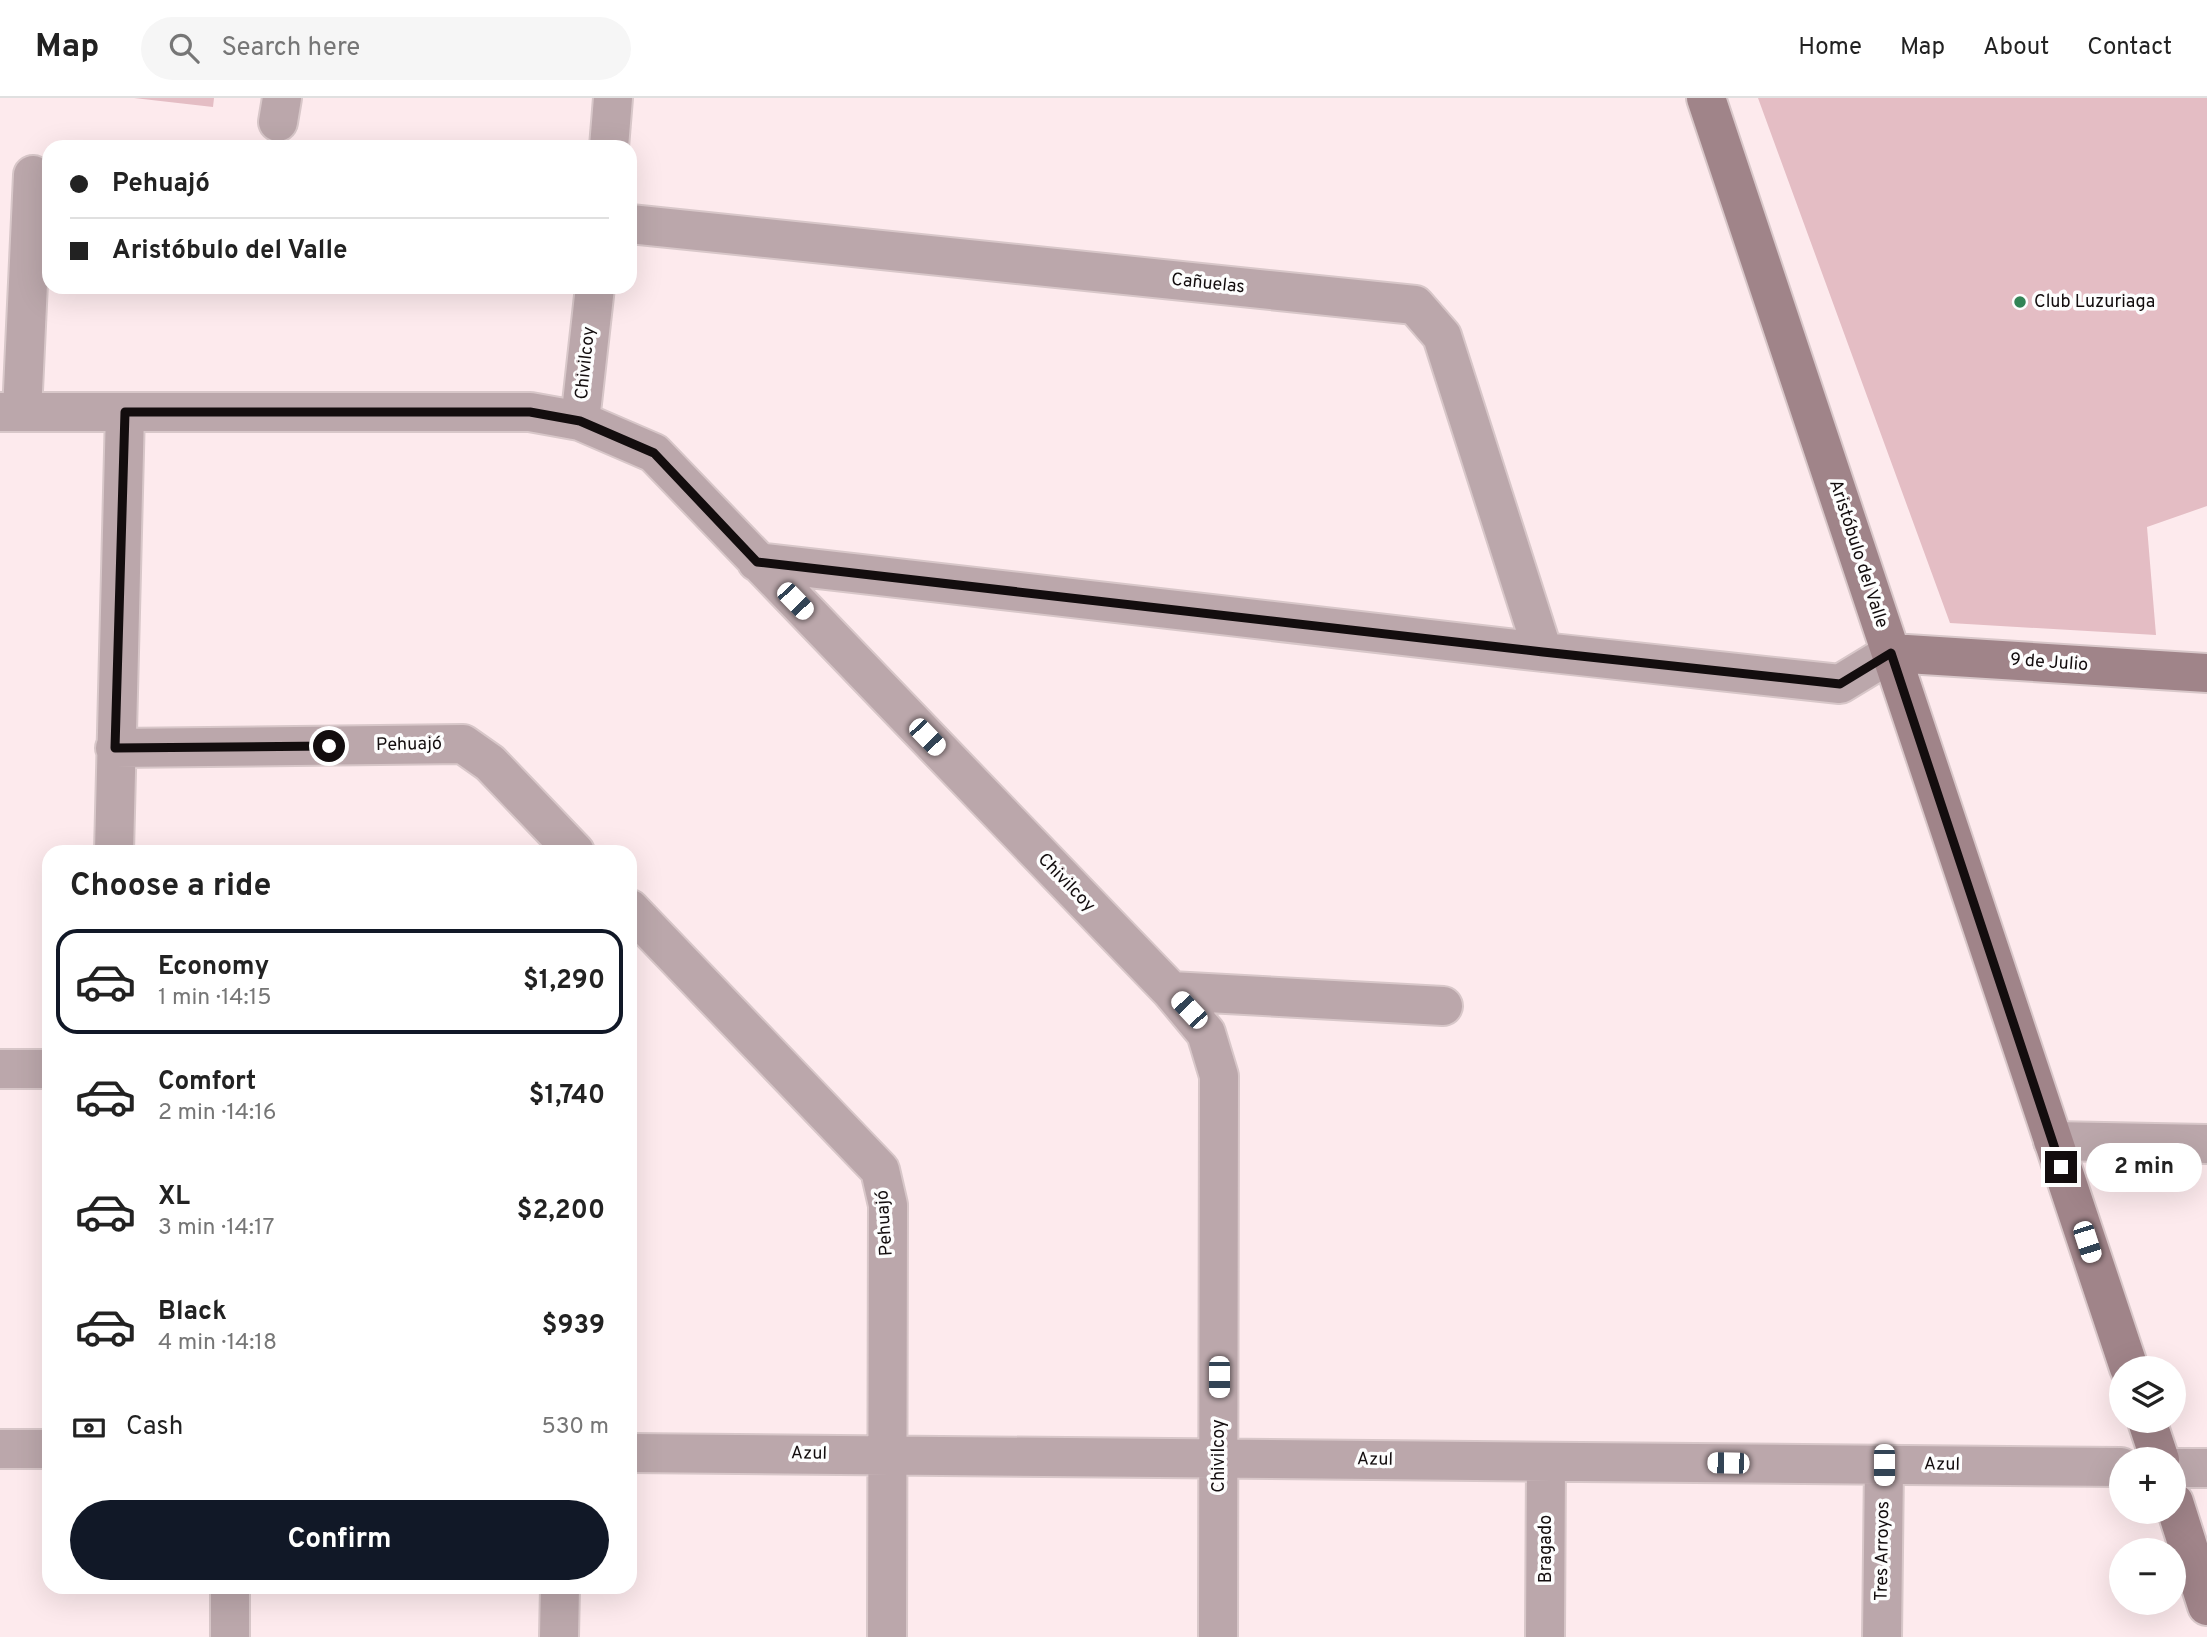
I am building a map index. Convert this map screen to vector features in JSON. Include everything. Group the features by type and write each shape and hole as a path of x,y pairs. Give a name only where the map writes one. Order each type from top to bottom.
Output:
{"street":[{"path":"610,140 614,98"},
{"name":"Aristóbulo del Valle","path":"1706,98 2125,1356"},
{"path":"33,175 11,412 530,412 580,421"},
{"name":"Cañuelas","path":"637,225 1415,305 1442,336 1543,652"},
{"name":"Chivilcoy","path":"593,294 580,421 654,453 1171,991 1206,1033 1219,1076 1217,1637"},
{"path":"114,845 125,412"},
{"path":"757,562 1840,684 1891,653"},
{"name":"9 de Julio","path":"1891,653 2207,673"},
{"name":"Pehuajó","path":"115,748 463,744 490,763 568,845"},
{"name":"Pehuajó","path":"637,916 880,1170 888,1205 887,1637"},
{"path":"1171,991 1443,1006"},
{"path":"0,1069 42,1069"},
{"path":"2053,1141 2207,1144"},
{"path":"0,1449 42,1449"},
{"name":"Azul","path":"637,1453 2109,1467"},
{"name":"Bragado","path":"1545,1637 1546,1462"},
{"name":"Tres Arroyos","path":"1882,1637 1884,1465"},
{"path":"2186,1468 2207,1468"},
{"path":"2181,1524 2207,1606"},
{"path":"230,1594 230,1637"},
{"path":"559,1637 560,1594"}],"shaded area":[{"path":"134,98 214,98 213,107"},
{"name":"Club Luzuriaga","path":"1758,98 2207,98 2207,506 2147,527 2156,635 1950,623"}],"place":[{"name":"Club Luzuriaga","path":"2020,302"}],"route":[{"path":"329,746 115,748 125,412 530,412 580,421 654,453 757,562 1840,684 1891,653 2061,1167"}]}
